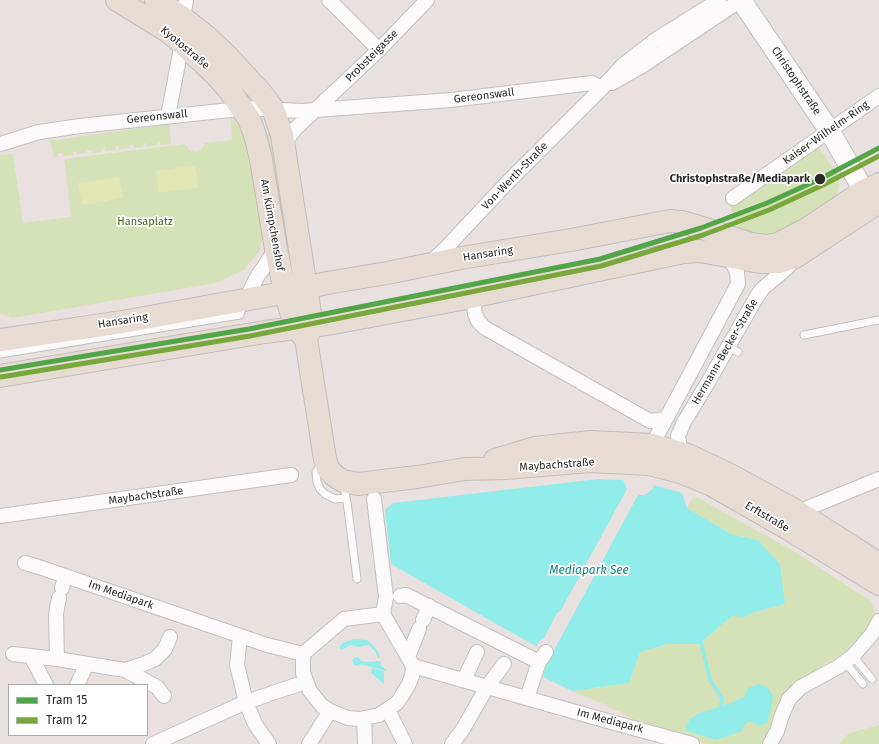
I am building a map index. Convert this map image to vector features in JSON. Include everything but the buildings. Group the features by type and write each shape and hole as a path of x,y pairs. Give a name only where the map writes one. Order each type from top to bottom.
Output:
{"main road":[{"name":"Kyotostraße","path":"117,0 182,43 216,74 243,108"},
{"name":"Kyotostraße","path":"156,0 185,9 206,37 228,57 262,94 273,109"},
{"name":"Am Kümpchenshof","path":"243,108 255,135 261,159 276,249 285,292 300,326 325,459 328,469 335,476 344,490"},
{"name":"Am Kümpchenshof","path":"273,109 284,144 306,287 300,326"},
{"path":"0,376 300,326 344,321 684,252 700,251 727,245 751,244 766,246 778,244 807,229 875,200"},
{"path":"727,245 760,262 779,262 795,257 875,200"},
{"name":"Hansaring","path":"1,347 306,287 670,221 682,222 727,245"},
{"path":"300,326 337,293 387,273"},
{"name":"Erftstraße","path":"651,454 688,455 730,475 877,580"},
{"name":"Erftstraße","path":"651,454 680,472 793,520"},
{"name":"Maybachstraße","path":"344,490 351,483 368,483 465,469 506,468 651,454"}],"street":[{"path":"329,0 379,50"},
{"name":"Probsteigasse","path":"316,110 379,50 427,0"},
{"name":"Von-Werth-Straße","path":"428,265 624,64 654,42 719,0"},
{"name":"Von-Werth-Straße","path":"602,88 642,66 741,0"},
{"name":"Christophstraße","path":"741,0 875,200"},
{"path":"168,116 182,43"},
{"name":"Gereonswall","path":"0,144 39,132 243,108 302,111 451,100 592,83 602,88"},
{"name":"Kaiser-Wilhelm-Ring","path":"733,198 879,96"},
{"path":"284,144 296,128 316,110"},
{"name":"Hermann-Becker-Straße","path":"651,454 665,419 738,284 737,272 732,262 727,245"},
{"path":"246,300 257,277 276,249"},
{"name":"Hermann-Becker-Straße","path":"688,455 680,448 678,436 684,422 707,384 733,349 762,288 787,268 795,257"},
{"path":"473,296 475,314 478,321 485,328 650,421 665,419"},
{"name":"Maybachstraße","path":"0,516 291,475"},
{"path":"793,520 879,479"},
{"path":"374,499 394,596 383,614"},
{"name":"Im Mediapark","path":"25,563 62,587 173,626 240,636 267,646 303,654"},
{"path":"57,659 56,614 62,587"},
{"path":"394,596 406,595 429,606 482,644 507,655 542,657 527,698"},
{"path":"383,614 344,619 303,654 303,673 306,682 315,699 330,711 348,718 364,718 388,710 403,695 412,676 411,661 421,624 429,606"},
{"path":"383,614 411,661"},
{"path":"770,744 777,731 789,699 801,687 849,659 872,634 879,621"},
{"path":"125,670 155,659 165,649 173,626"},
{"path":"240,636 237,665 246,702 254,724 269,744"},
{"path":"464,680 482,644"},
{"path":"13,654 57,659 125,670 157,687 164,696"},
{"path":"452,744 463,729 507,655"},
{"path":"31,656 45,684"},
{"name":"Im Mediapark","path":"411,661 487,687 692,744"},
{"path":"77,684 87,664"},
{"path":"153,744 246,702 306,682"},
{"path":"388,710 405,744"},
{"path":"309,744 330,711"},
{"path":"364,718 365,744"}],"lane":[{"path":"804,335 879,320"},
{"path":"344,490 357,579"},
{"path":"849,659 872,679"},
{"path":"849,659 863,684"}],"green space":[{"name":"Hansaplatz","path":"231,117 240,129 252,159 265,227 259,251 244,270 216,283 12,318 0,313 0,155 13,154 23,223 71,217 64,159 185,144 190,151 198,152 204,146 204,143 232,140"},
{"path":"169,124 171,144 161,145 160,142 157,142 157,145 147,147 146,143 143,144 144,147 134,148 133,144 129,145 129,148 119,149 119,146 115,147 115,150 105,151 105,148 101,149 101,152 92,153 91,150 87,150 87,153 77,154 76,151 73,152 73,155 63,156 63,153 58,153 58,157 54,157 52,146 49,141"},
{"path":"274,132 293,265 288,266 263,136"},
{"path":"816,144 840,178 835,199 772,240 740,229 734,220 731,210 731,201"},
{"path":"195,165 199,187 159,193 156,171"},
{"path":"119,177 123,198 82,205 78,183"},
{"path":"694,496 792,550 871,601 875,614 865,631 846,651 797,682 768,738 762,744 706,744 636,722 621,712 572,691 629,683 640,652 668,644 699,644 732,615 744,617 751,613 785,604 780,564 758,540 733,535 687,508"},
{"path":"879,725 879,744 839,744 850,733"}],"water":[{"name":"Mediapark See","path":"598,479 623,480 627,489 638,495 648,493 654,485 682,493 687,508 733,535 758,540 780,564 785,604 751,613 744,617 732,616 699,644 668,644 640,652 629,683 572,691 541,676 552,654 391,564 385,510 393,503"},
{"path":"354,639 366,640 371,643 378,652 380,658 378,658 375,651 370,646 366,645 359,647 350,645 342,650 339,647 343,643"},
{"path":"356,657 361,661 366,662 380,661 381,665 387,671 360,664 357,666 354,665 352,660"},
{"path":"372,668 384,671 384,684 371,673"},
{"path":"759,684 768,688 773,696 767,723 758,726 753,722 747,722 742,731 716,740 685,730 690,719 700,713 733,702 745,696 748,688"}],"pier":[{"path":"627,489 638,495 552,654 536,647 539,641 544,638 557,613 561,610"}],"waterway":[{"path":"701,642 710,680 722,698 721,706"}],"tram line":[{"name":"15","path":"0,370 249,329 600,259 701,228 767,203 820,179 879,148"},
{"name":"12","path":"1,377 250,336 601,266 703,235 769,210 823,185 879,156"}],"place":[{"name":"Christophstraße/Mediapark","path":"820,179"}]}
